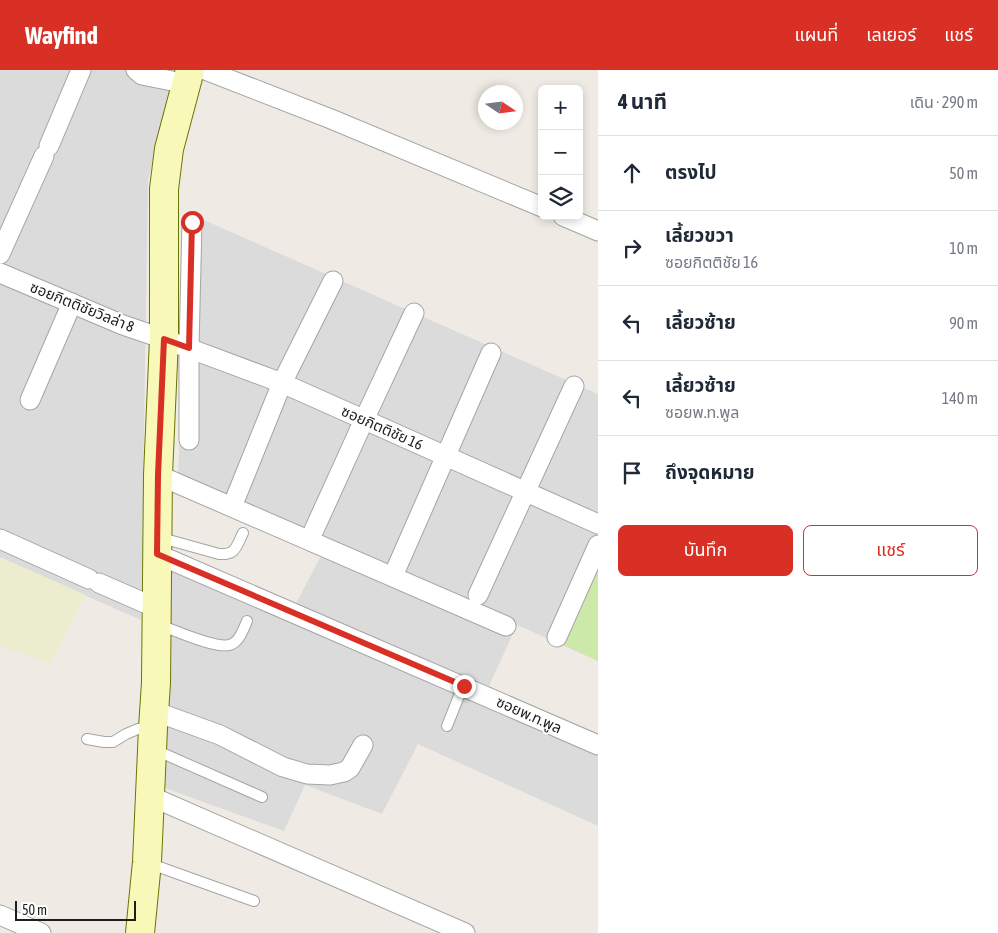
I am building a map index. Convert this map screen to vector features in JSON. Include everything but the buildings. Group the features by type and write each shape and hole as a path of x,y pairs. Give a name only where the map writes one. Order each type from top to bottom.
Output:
{"street":[{"path":"0,254 82,70"},
{"path":"136,70 142,75 194,75 331,119 538,205"},
{"path":"189,440 177,344 164,189 169,149 194,75"},
{"path":"572,220 598,231"},
{"path":"140,933 147,862 156,683 158,475 192,222"},
{"name":"ซอยกิตติชัยวิลล่า 8","path":"0,273 123,324 177,344"},
{"path":"236,498 282,384 333,280"},
{"path":"30,400 72,303"},
{"path":"314,530 414,313"},
{"name":"ซอยกิตติชัย 16","path":"177,344 282,384 598,524"},
{"path":"397,567 491,353"},
{"path":"478,595 574,386"},
{"path":"158,475 506,626"},
{"path":"0,540 94,581 156,616"},
{"name":"ซอยพ.ท.พูล","path":"157,545 464,686 598,745"},
{"path":"557,637 598,545"},
{"path":"153,729 220,735 283,767 307,774 330,775 344,772 350,768 363,745"},
{"path":"150,796 465,933"},
{"path":"0,915 41,933"}],"lane":[{"path":"157,545 230,554 234,552 243,533"},
{"path":"156,616 216,645 228,646 237,640 247,621"},
{"path":"447,726 464,686"},
{"path":"87,739 113,742 138,729 153,729 262,797"},
{"path":"147,862 254,901"}],"shaded area":[{"path":"0,70 176,70 148,180 141,620 0,558"},
{"path":"188,213 598,394 598,661 517,625 489,686 598,739 598,826 418,744 382,814 305,785 284,831 165,788 170,549 295,605 329,541 178,474"}],"green space":[{"path":"0,557 86,595 50,664 0,646"},
{"path":"598,568 598,661 561,644"}],"route":[{"path":"192,222 189,348 164,339 158,475 157,554 464,686"}]}
